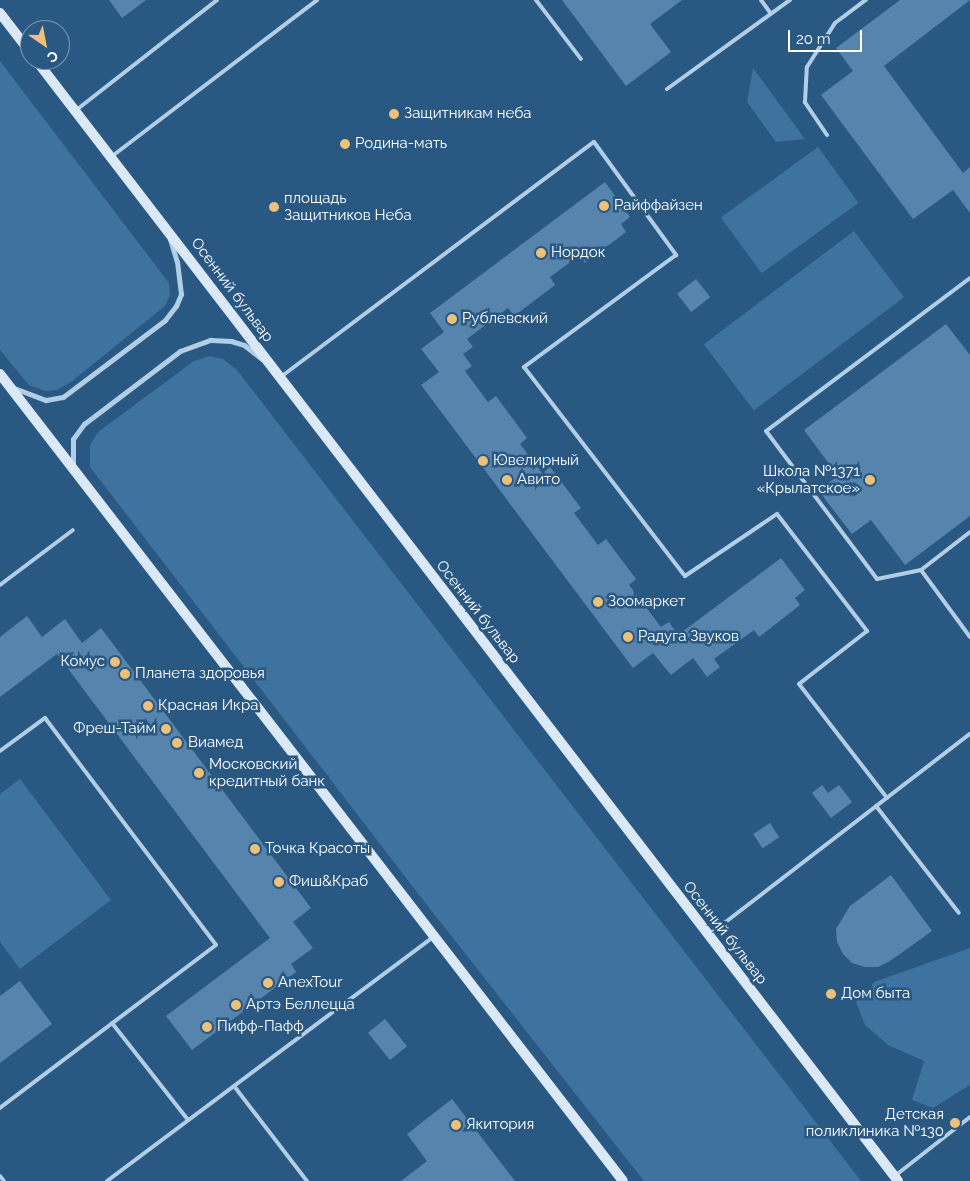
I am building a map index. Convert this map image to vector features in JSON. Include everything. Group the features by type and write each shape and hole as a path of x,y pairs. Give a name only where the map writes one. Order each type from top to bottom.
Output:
{"street":[{"path":"0,12 20,39"},
{"name":"Осенний бульвар","path":"44,70 896,1179"},
{"path":"3,381 46,400 63,397 165,320 176,306 181,294 178,262 168,230"},
{"path":"84,483 72,456 77,431 180,351 211,340 231,341 244,346 278,374"},
{"path":"3,381 84,483 432,938 623,1181"}],"lane":[{"path":"75,111 217,0"},
{"path":"111,157 317,0"},
{"path":"536,0 581,60"},
{"path":"761,0 771,14"},
{"path":"667,90 790,0"},
{"path":"827,135 806,102 807,67 835,23 866,0"},
{"path":"278,374 594,142 676,255 524,367 685,576 776,514 867,630 798,684 887,798"},
{"path":"970,278 766,431 877,579 920,570 970,532"},
{"path":"0,585 73,530"},
{"path":"920,570 970,636"},
{"path":"0,751 45,718 216,945 0,1108"},
{"path":"708,936 970,734"},
{"path":"876,806 959,913"},
{"path":"107,1181 432,938"},
{"path":"112,1023 188,1120"},
{"path":"234,1086 307,1181"},
{"path":"896,1179 970,1117"},
{"path":"0,1176 4,1181"}],"shaded area":[{"path":"0,61 169,283 170,295 165,306 71,382 57,390 45,391 29,385 0,350"},
{"path":"753,68 805,139 776,142 747,102"},
{"path":"818,147 859,203 761,273 721,218"},
{"path":"854,231 904,297 754,410 704,344"},
{"path":"210,356 223,359 237,370 861,1181 644,1181 423,900 90,467 90,445 98,432 194,361"},
{"path":"20,779 111,900 20,969 0,942 0,794"},
{"path":"970,948 970,1085 933,1108 912,1100 924,1061 888,1045 865,1025 856,1002 874,982"}],"building":[{"path":"109,0 146,0 122,18"},
{"path":"562,0 682,0 650,24 671,52 626,86"},
{"path":"900,0 970,0 884,66 963,173 970,167 970,213 953,190 913,219 821,95 853,71 836,48"},
{"path":"605,182 630,217 621,224 626,232 585,263 580,255 550,277 555,285 514,316 508,308 467,339 473,347 463,354 472,366 465,371 488,402 496,396 527,438 520,444 542,473 550,467 581,508 574,513 598,545 606,539 636,579 629,585 661,627 669,622 678,635 781,558 805,590 795,598 800,605 759,637 754,630 714,659 720,667 707,677 693,658 671,675 653,653 633,668 421,385 439,372 421,349 444,332 430,313"},
{"path":"696,279 710,297 691,312 677,294"},
{"path":"946,324 970,355 970,516 905,565 871,520 852,534 818,490 838,476 804,430"},
{"path":"27,616 42,637 65,619 82,643 101,628 311,908 293,922 313,948 291,964 296,972 192,1050 166,1016 270,938 57,654 0,697 0,637"},
{"path":"822,785 828,793 839,785 852,802 831,818 812,793"},
{"path":"770,823 779,837 762,848 753,834"},
{"path":"891,875 932,931 890,961 878,967 865,967 852,963 843,954 837,942 836,929 850,906"},
{"path":"20,981 52,1024 0,1063 0,996"},
{"path":"385,1019 407,1046 390,1060 368,1033"},
{"path":"452,1099 515,1181 401,1181 427,1161 407,1134"}],"place":[{"name":"Защитникам неба","path":"394,114"},
{"name":"Родина-мать","path":"345,144"},
{"name":"Райффайзен","path":"604,206"},
{"name":"площадь Защитников Неба","path":"274,207"},
{"name":"Нордок","path":"541,253"},
{"name":"Рублевский","path":"452,319"},
{"name":"Ювелирный","path":"483,461"},
{"name":"Авито","path":"507,480"},
{"name":"Школа №1371 «Крылатское»","path":"870,480"},
{"name":"Зоомаркет","path":"598,602"},
{"name":"Радуга Звуков","path":"628,637"},
{"name":"Комус","path":"115,662"},
{"name":"Планета здоровья","path":"125,674"},
{"name":"Красная Икра","path":"148,706"},
{"name":"Фреш-Тайм","path":"166,729"},
{"name":"Виамед","path":"177,743"},
{"name":"Московский кредитный банк","path":"199,773"},
{"name":"Точка Красоты","path":"255,849"},
{"name":"Фиш&Краб","path":"279,882"},
{"name":"AnexTour","path":"268,983"},
{"name":"Дом быта","path":"831,994"},
{"name":"Артэ Беллецца","path":"236,1005"},
{"name":"Пифф-Пафф","path":"207,1027"},
{"name":"Детская поликлиника №130","path":"955,1123"},
{"name":"Якитория","path":"456,1125"}]}
